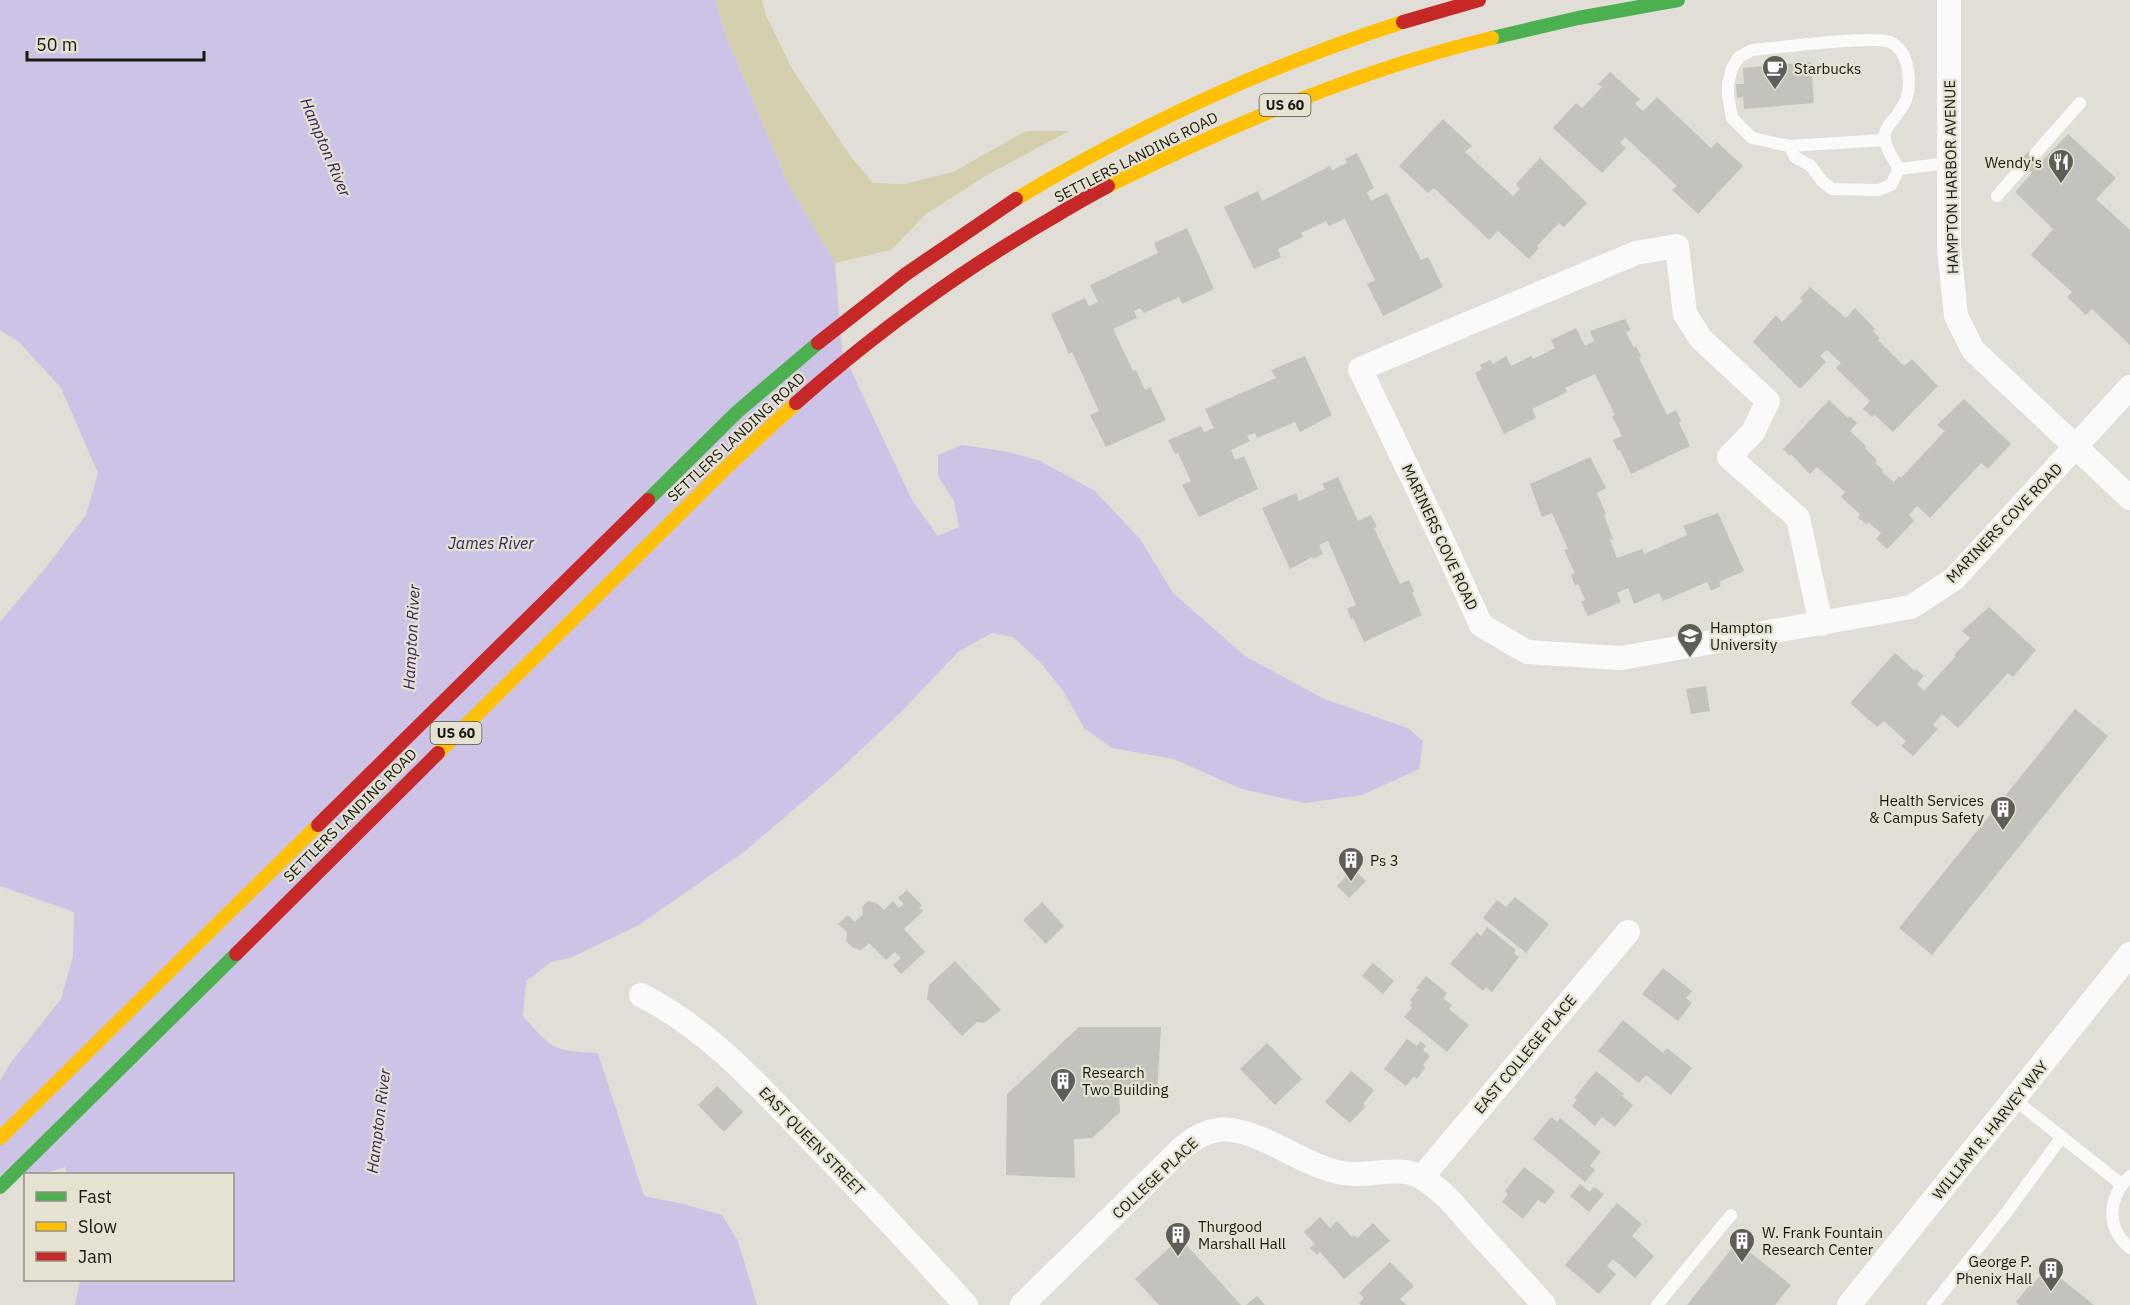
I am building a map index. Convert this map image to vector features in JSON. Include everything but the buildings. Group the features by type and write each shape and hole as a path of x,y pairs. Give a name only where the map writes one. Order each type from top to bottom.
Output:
{"main road":[{"name":"SETTLERS LANDING ROAD","path":"0,1138 737,412 803,353 909,272 981,221 1049,179 1133,133 1207,97 1366,34 1479,0"},
{"name":"SETTLERS LANDING ROAD","path":"0,1187 732,462 794,403 928,297 1039,226 1113,184 1191,145 1269,111 1346,83 1476,42 1601,12 1678,0"}],"street":[{"name":"HAMPTON HARBOR AVENUE","path":"1949,0 1948,248 1956,316 1972,350 2130,498"},
{"name":"MARINERS COVE ROAD","path":"1821,624 1798,518 1729,457 1753,432 1768,401 1701,339 1685,314 1677,246 1636,253 1360,369 1481,626 1527,652 1621,658 1821,624 1911,607 1954,579 2130,387"},
{"name":"EAST COLLEGE PLACE","path":"1422,1177 1628,932"},
{"name":"WILLIAM R. HARVEY WAY","path":"1849,1305 2130,954"},
{"name":"EAST QUEEN STREET","path":"642,995 686,1020 743,1069 966,1305"},
{"name":"COLLEGE PLACE","path":"1022,1305 1182,1148 1196,1137 1213,1130 1231,1130 1250,1135 1333,1171 1365,1174 1399,1171 1422,1177 1447,1197 1544,1305"}],"lane":[{"path":"1885,140 1789,146 1752,138 1732,118 1728,84 1732,68 1739,57 1752,50 1868,40 1889,42 1900,51 1907,65 1906,102 1885,131 1885,140 1899,168"},
{"path":"2035,154 2080,103"},
{"path":"1789,146 1795,157 1810,166 1832,189 1879,190 1891,185 1899,168"},
{"path":"1899,168 1949,163"},
{"path":"1997,196 2024,165"},
{"path":"2015,1100 2061,1138 2126,1180 2115,1196 2112,1210 2113,1224 2118,1236 2130,1248"},
{"path":"1933,1305 2006,1213 2061,1138"},
{"path":"1657,1305 1731,1215"}],"shaded area":[{"path":"716,0 762,0 765,13 792,69 851,157 873,183 905,184 953,172 1026,131 1069,131 987,175 926,214 891,250 835,263 787,182 725,33"}],"water":[{"name":"James River","path":"0,0 716,0 725,33 787,182 835,263 842,351 912,500 938,536 959,527 954,501 938,476 938,455 962,445 1003,451 1038,460 1095,491 1140,539 1173,593 1245,656 1324,699 1408,728 1423,741 1419,769 1362,795 1305,803 1242,789 1174,759 1112,748 1084,728 1064,692 1040,662 1013,637 992,633 959,651 900,713 833,776 745,851 639,925 570,958 551,962 526,981 523,1016 548,1042 571,1051 598,1053 644,1196 722,1215 738,1241 757,1305 75,1305 80,1281 234,1281 234,1173 67,1173 65,1167 46,1173 0,1176 0,1081 9,1065 61,999 73,956 74,912 0,886 0,622 86,515 98,473 61,388 19,342 0,330"}],"traffic: fast":[{"path":"1492,38 1578,18 1678,0"},
{"path":"648,500 737,412 818,343"},
{"path":"0,1187 236,954"}],"traffic: slow":[{"path":"1016,199 1109,146 1205,99 1302,58 1403,22"},
{"path":"1108,186 1296,101 1393,66 1492,38"},
{"path":"438,753 732,462 796,403"},
{"path":"0,1138 318,825"}],"traffic: jam":[{"path":"1403,22 1479,0"},
{"path":"796,403 856,352 951,281 1018,238 1108,186"},
{"path":"818,343 906,274 1016,199"},
{"path":"318,825 648,500"},
{"path":"236,954 438,753"}],"place":[{"name":"Starbucks","path":"1775,91"},
{"name":"Wendy's","path":"2061,185"},
{"name":"Hampton University","path":"1690,659"},
{"name":"Health Services & Campus Safety","path":"2003,832"},
{"name":"Ps 3","path":"1351,883"},
{"name":"Research Two Building","path":"1063,1104"},
{"name":"Thurgood Marshall Hall","path":"1178,1258"},
{"name":"W. Frank Fountain Research Center","path":"1742,1264"},
{"name":"George P. Phenix Hall","path":"2051,1293"}],"water label":[{"name":"Hampton River","path":"326,147"},
{"name":"Hampton River","path":"411,637"},
{"name":"Hampton River","path":"378,1121"}]}
